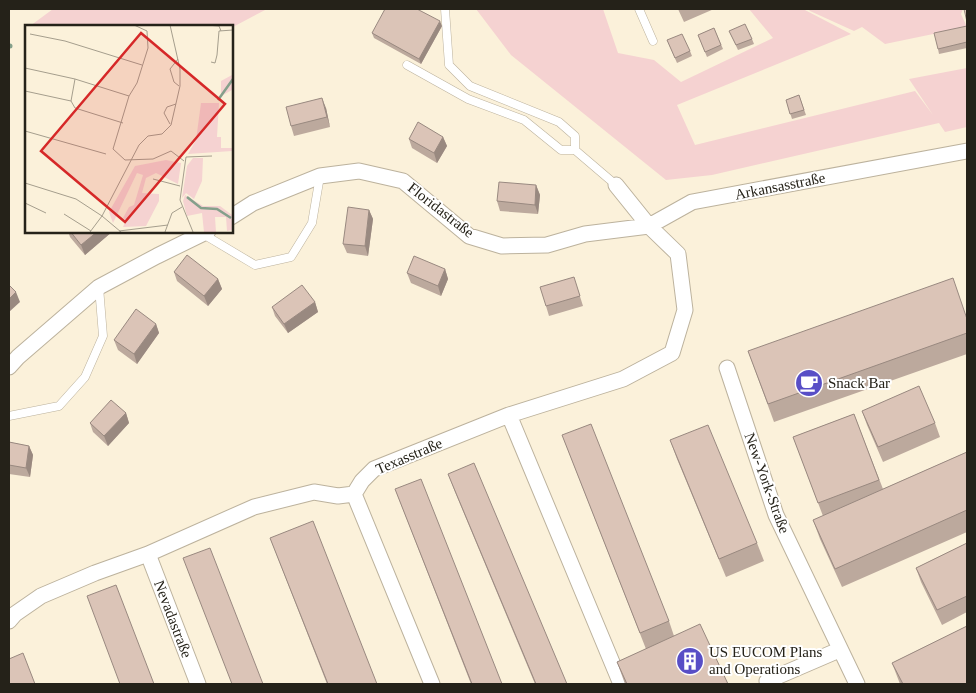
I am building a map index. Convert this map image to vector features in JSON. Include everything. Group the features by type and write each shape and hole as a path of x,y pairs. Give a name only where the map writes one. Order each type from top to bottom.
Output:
{"street":[{"name":"Arkansasstraße","path":"649,226 692,202 967,151"},
{"name":"Floridastraße","path":"232,216 253,203 320,176 358,171 403,181 469,236 502,246 547,244 585,234 649,226"},
{"path":"616,186 649,226"},
{"name":"Texasstraße","path":"354,494 362,481 374,469 509,415 623,379 672,353 685,310 678,254 649,226"},
{"path":"9,367 99,287 157,256 206,233"},
{"name":"New-York-Straße","path":"727,368 776,515 839,650 857,684"},
{"path":"509,415 621,684"},
{"path":"9,621 15,614 41,596 95,573 148,554 254,507 314,492 338,496 354,494 432,684"},
{"name":"Nevadastraße","path":"148,554 198,684"},
{"path":"767,682 839,650"}],"lane":[{"path":"445,9 449,65 470,86 559,122 575,136 575,150"},
{"path":"639,9 653,41"},
{"path":"406,65 468,99 524,120 561,150 575,150 616,186"},
{"path":"206,233 255,265 291,257 312,223 320,176"},
{"path":"9,416 59,406 85,377 103,336 99,287"}],"shaded area":[{"path":"53,9 267,9 232,27 232,25 31,25"},
{"path":"476,9 603,9 618,53 654,60 681,82 773,38 749,9 803,9 851,34 677,105 695,145 915,91 933,115 909,79 967,68 967,127 945,132 939,123 712,175 666,180 511,55"},
{"path":"808,9 963,9 961,14 967,27 885,44 862,27 854,31"}],"building":[{"path":"385,9 417,9 440,21 419,59 372,33"},
{"path":"964,9 967,9 967,22"},
{"path":"745,24 752,39 736,45 729,31"},
{"path":"967,26 967,42 938,49 934,33"},
{"path":"714,28 721,45 705,52 698,35"},
{"path":"682,34 690,51 675,58 667,40"},
{"path":"799,95 804,110 790,114 786,100"},
{"path":"322,98 327,117 291,126 286,107"},
{"path":"418,122 443,137 434,153 409,139"},
{"path":"499,182 536,185 535,205 497,201"},
{"path":"348,207 369,210 365,246 343,244"},
{"path":"71,232 97,232 81,245"},
{"path":"187,255 218,279 204,296 174,272"},
{"path":"414,256 445,269 438,286 407,273"},
{"path":"574,277 580,296 546,306 540,287"},
{"path":"953,278 967,319 967,333 768,404 748,351"},
{"path":"9,285 16,292 9,299"},
{"path":"302,285 315,302 284,324 272,307"},
{"path":"136,309 156,324 134,354 114,340"},
{"path":"919,386 935,423 878,447 862,411"},
{"path":"111,400 126,413 104,436 90,423"},
{"path":"854,414 879,480 818,503 793,437"},
{"path":"591,424 669,621 640,633 562,435"},
{"path":"708,425 757,543 719,559 670,440"},
{"path":"9,442 29,446 26,468 9,465"},
{"path":"967,452 967,510 835,569 813,520"},
{"path":"474,463 567,684 536,684 448,474"},
{"path":"421,479 502,684 472,684 395,489"},
{"path":"313,521 377,684 328,684 270,538"},
{"path":"967,543 967,596 937,610 916,568"},
{"path":"210,548 263,684 232,684 183,558"},
{"path":"116,585 154,684 120,684 87,596"},
{"path":"700,624 728,684 627,684 617,662"},
{"path":"967,626 967,683 903,684 892,663"},
{"path":"23,653 35,684 9,684 9,659"}],"place":[{"name":"Snack Bar","path":"809,383"},
{"name":"US EUCOM Plans and Operations","path":"690,661"}]}
